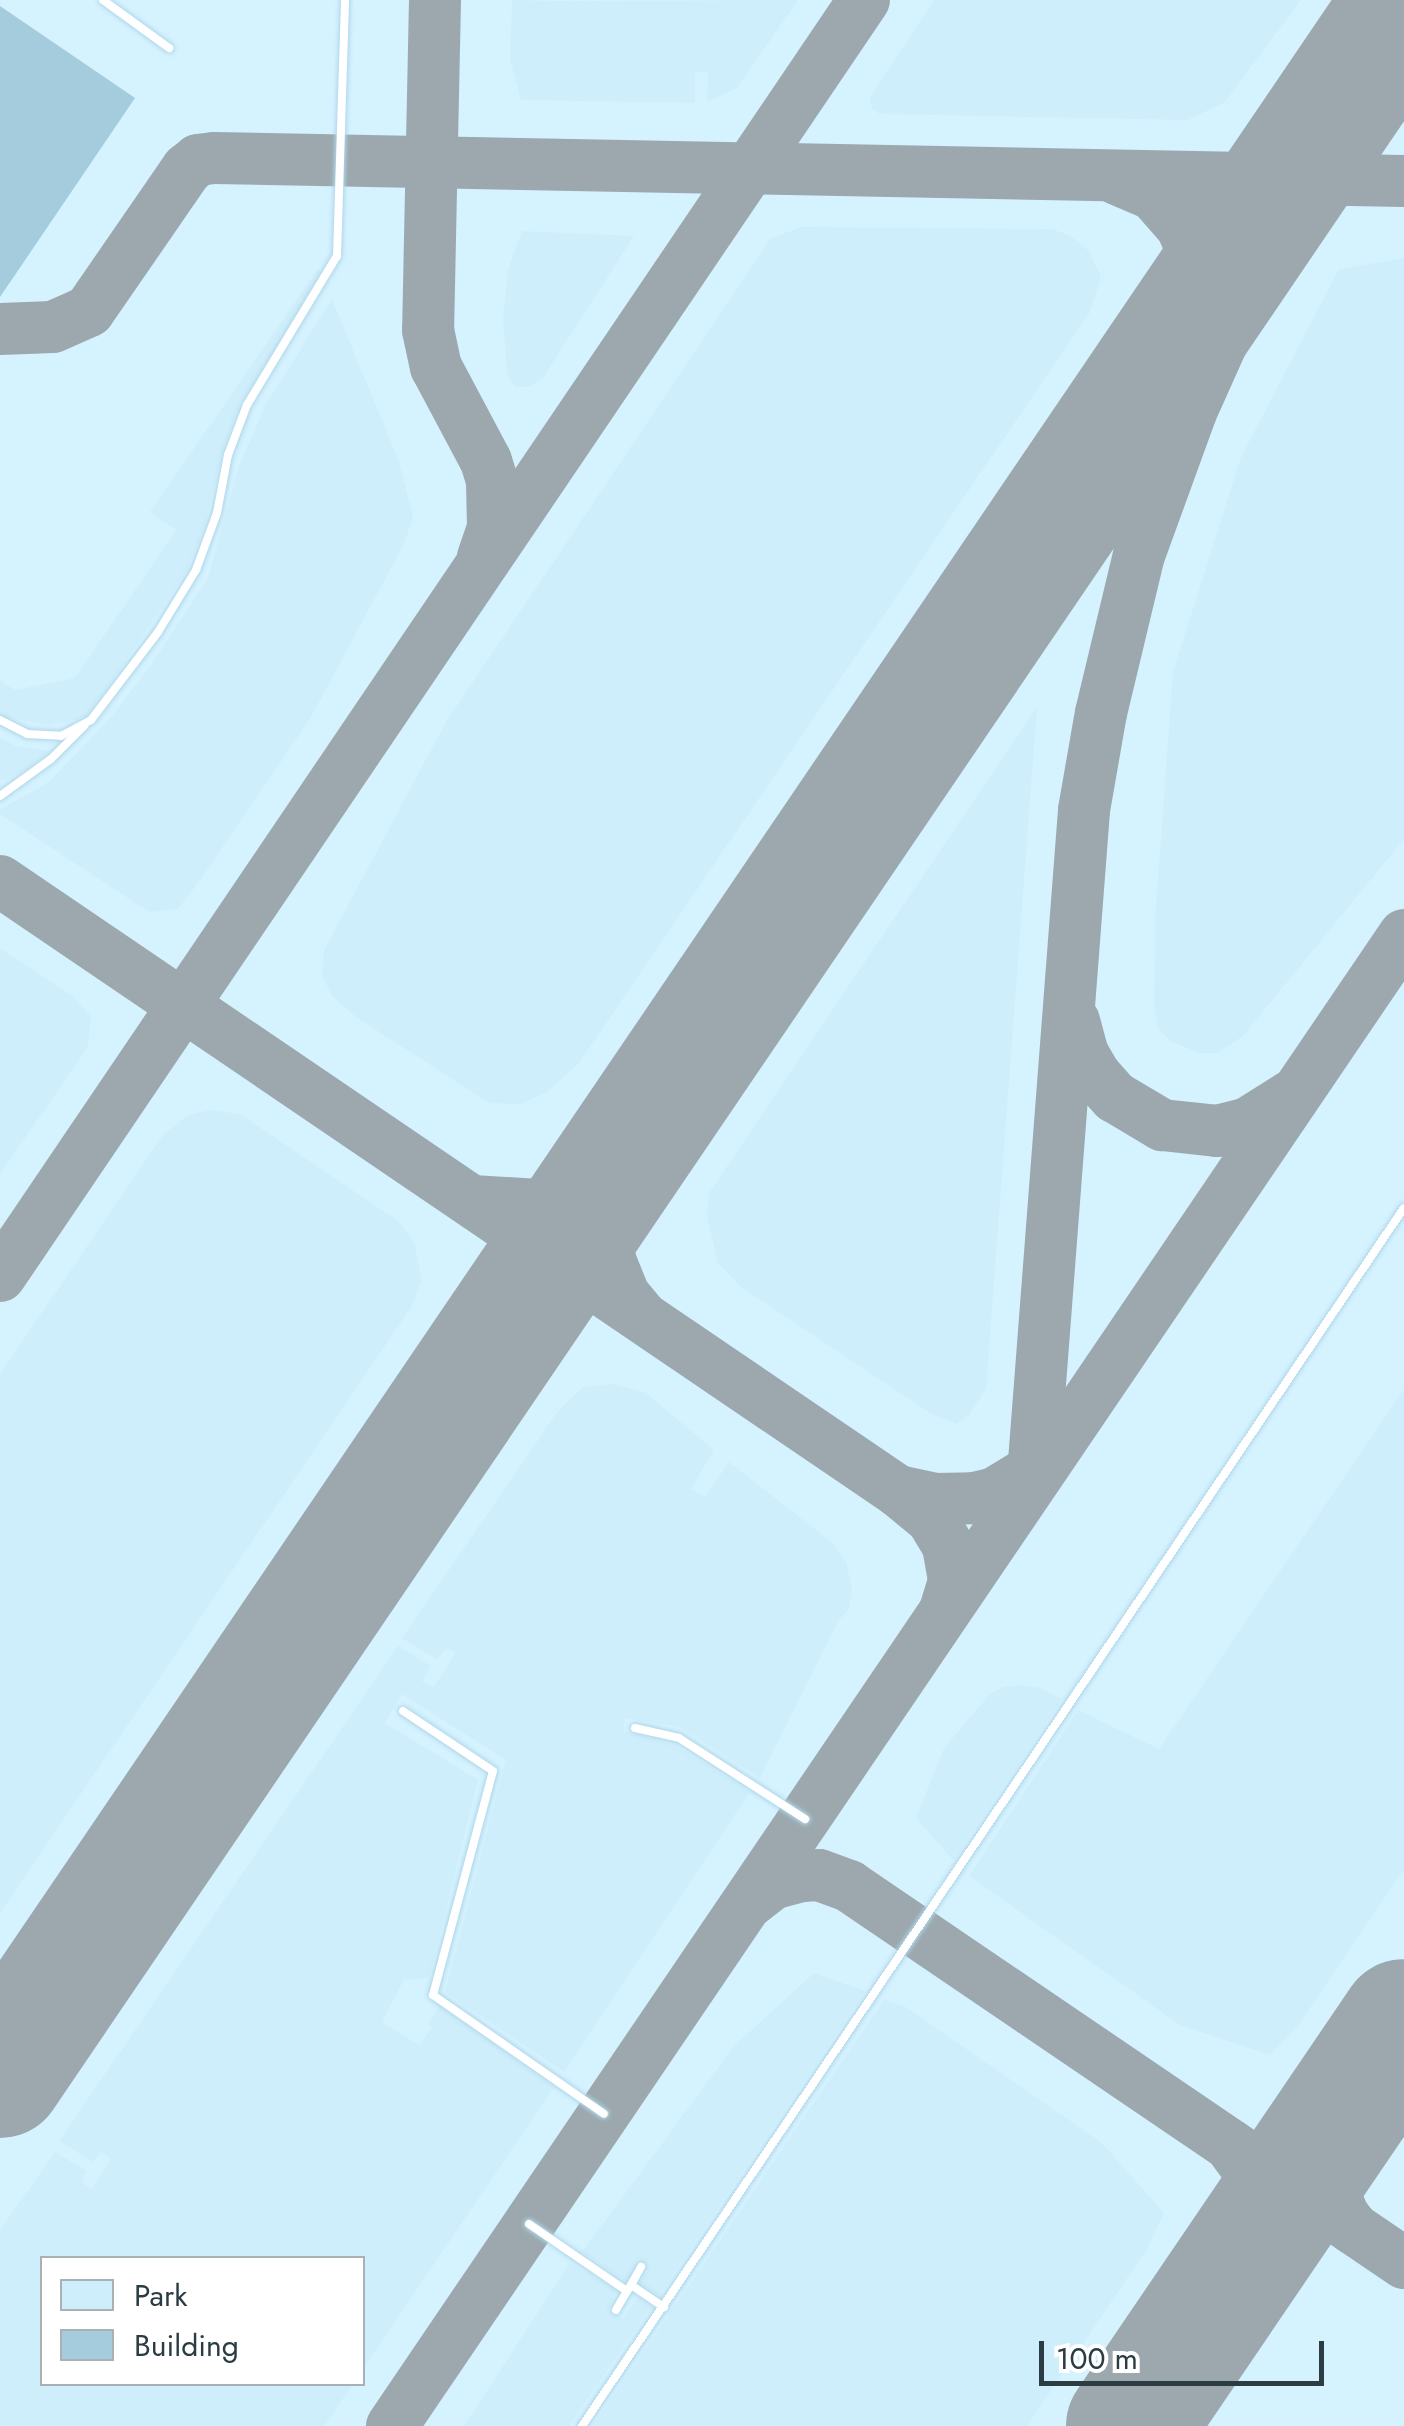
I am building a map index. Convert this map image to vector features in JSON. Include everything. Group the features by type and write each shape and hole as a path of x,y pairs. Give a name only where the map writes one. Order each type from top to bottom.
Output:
{"lane":[{"path":"103,0 169,48"},
{"path":"0,796 51,759 91,720 158,632 196,570 217,513 228,455 246,405 337,256 345,0"},
{"path":"0,720 26,734 60,736 91,720"},
{"path":"582,2426 1404,1208"},
{"path":"403,1711 493,1771 433,1994 604,2114"},
{"path":"635,1728 679,1738 804,1819"},
{"path":"529,2224 664,2307"},
{"path":"616,2310 641,2267"}],"shaded area":[{"path":"0,0 1404,0 1404,2426 0,2426"}],"green space":[{"path":"512,0 798,0 737,88 707,102 708,72 695,72 695,103 521,100 510,60"},
{"path":"934,0 1301,0 1225,102 1188,120 880,114 872,109 870,97"},
{"path":"802,227 1052,229 1071,236 1089,251 1101,277 1090,312 579,1063 547,1092 521,1104 489,1103 356,1017 332,996 322,975 324,950 446,722 771,238"},
{"path":"522,231 634,236 543,378 528,387 515,387 507,375 503,319 508,269"},
{"path":"1404,258 1404,839 1243,1036 1217,1053 1200,1053 1172,1042 1159,1030 1154,1010 1155,920 1173,672 1241,457 1339,269"},
{"path":"318,269 322,274 240,404 222,451 204,528 187,570 112,681 86,716 75,720 49,725 0,716 0,680 15,690 75,678 176,530 150,512"},
{"path":"332,299 398,459 413,516 405,542 310,719 178,909 149,912 0,814 0,809 48,783 113,715 208,578 239,466 265,406"},
{"path":"1037,707 986,1389 968,1416 956,1424 930,1413 742,1288 718,1263 707,1216 709,1193"},
{"path":"0,737 16,746 50,751 26,770 0,781"},
{"path":"0,948 71,995 91,1016 88,1047 0,1174"},
{"path":"210,1110 240,1114 398,1221 414,1242 422,1279 412,1306 0,1913 0,1374 163,1135 188,1115"},
{"path":"612,1384 645,1392 714,1450 691,1489 705,1497 729,1462 834,1544 846,1562 852,1588 849,1609 839,1620 760,1778 680,1727 625,1718 624,1731 675,1745 750,1792 564,2072 445,1992 506,1760 402,1694 385,1723 478,1780 429,1978 404,1980 382,2022 419,2045 433,2027 428,2024 440,2005 554,2087 365,2366 365,2256 40,2256 40,2386 352,2386 324,2426 0,2426 0,2230 55,2152 87,2171 81,2182 92,2189 111,2159 101,2152 93,2162 59,2141 398,1646 431,1666 422,1681 434,1687 455,1653 446,1648 437,1660 402,1638 558,1411 583,1387"},
{"path":"1404,1389 1404,1869 1297,2027 1270,2055 1180,2025 969,1876 1078,1710 1159,1749"},
{"path":"1003,1687 1041,1688 1062,1699 953,1860 916,1818 944,1748 990,1694"},
{"path":"814,1973 865,1991 659,2295 639,2283 648,2271 640,2264 626,2281 582,2252 734,2046"},
{"path":"884,2000 906,2007 1102,2143 1164,2213 1147,2249 1027,2426 593,2426"},
{"path":"570,2263 616,2290 609,2310 623,2318 637,2298 651,2307 569,2426 464,2426"}],"building":[{"path":"0,6 135,98 0,297"}],"taxiway":[{"path":"435,0 428,330 436,367 486,461 492,481 493,528 483,557"},
{"path":"0,1276 864,0"},
{"path":"1033,1475 1084,810 1101,713 1139,555 1191,412 1247,287 1302,181 1404,13"},
{"path":"0,329 53,327 89,311 187,169 198,160 214,158 1404,181"},
{"path":"1117,179 1153,194 1182,227 1192,250 1193,294 1177,341"},
{"path":"0,881 898,1491 932,1519 948,1546 954,1581 945,1611"},
{"path":"392,2426 1404,935"},
{"path":"1074,1021 1083,1054 1095,1075 1115,1097 1162,1125 1217,1131 1248,1123 1291,1096"},
{"path":"614,1170 604,1221 610,1260 624,1295 640,1314"},
{"path":"472,1201 539,1205 576,1196 614,1170"},
{"path":"898,1491 935,1499 974,1498 995,1493 1041,1465"},
{"path":"748,1903 772,1884 802,1876 819,1875 849,1886 1404,2263"},
{"path":"1345,2110 1330,2147 1329,2180 1343,2215 1354,2229"},
{"path":"1230,2145 1248,2170 1256,2201 1243,2260"}],"runway":[{"path":"0,2074 1404,7"},
{"path":"1130,2426 1404,2023"}]}
